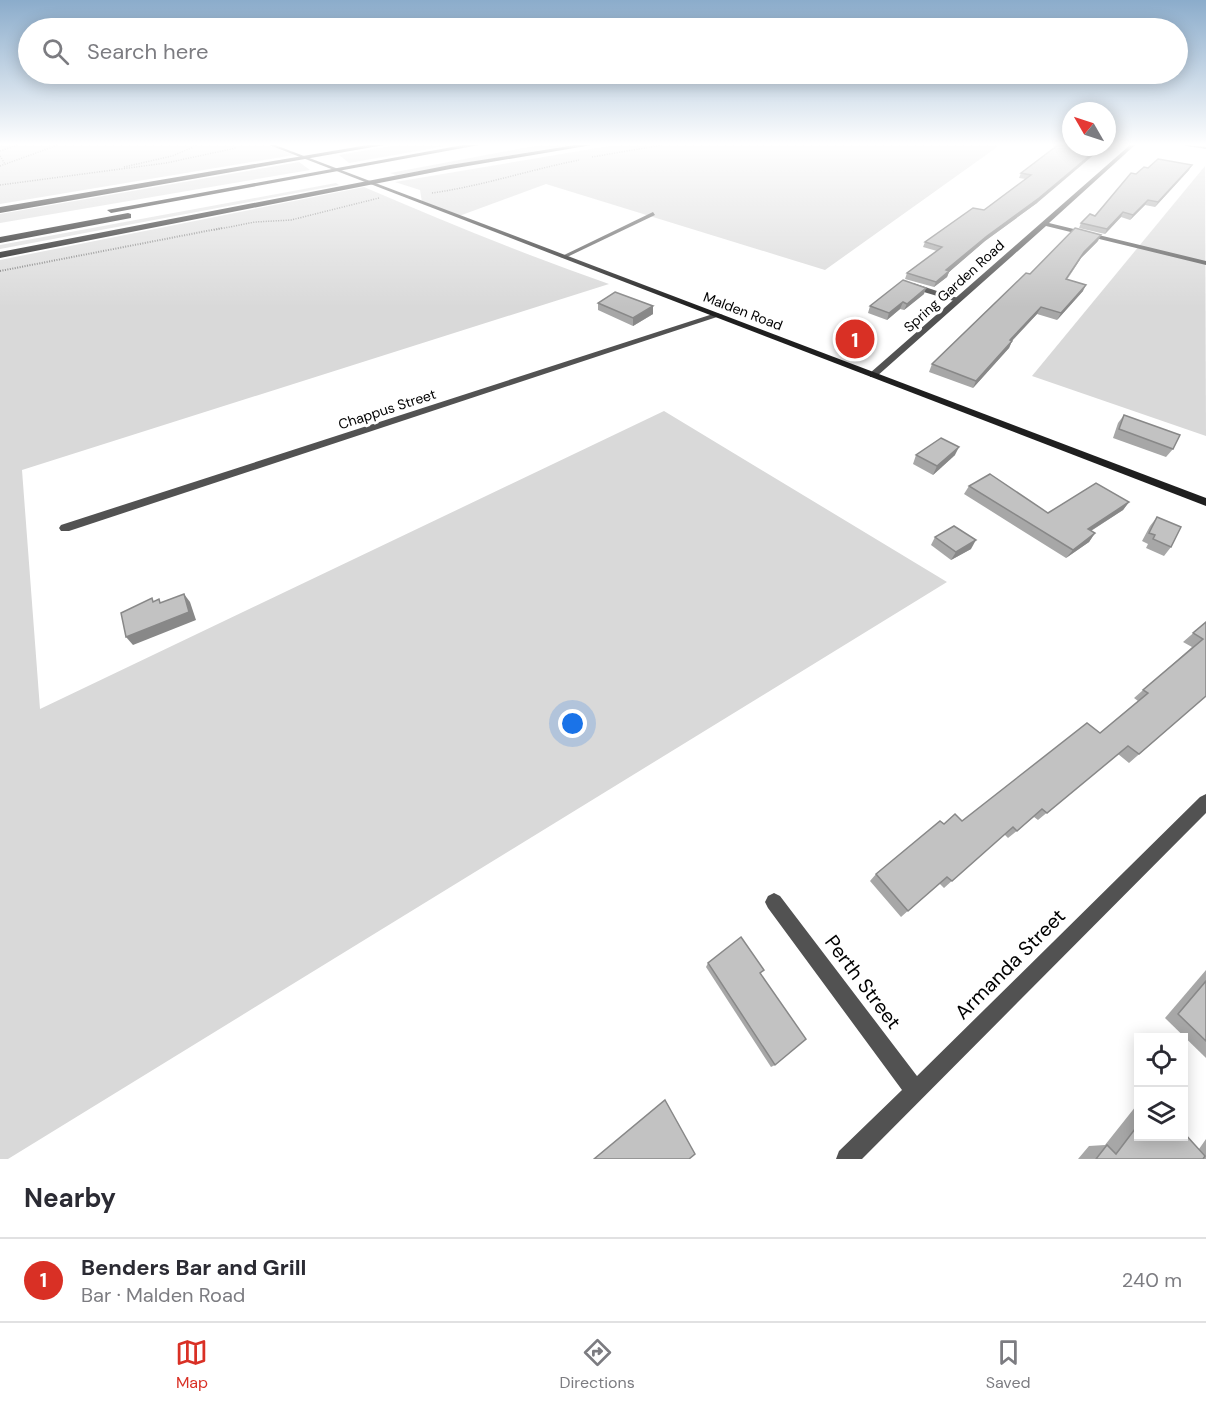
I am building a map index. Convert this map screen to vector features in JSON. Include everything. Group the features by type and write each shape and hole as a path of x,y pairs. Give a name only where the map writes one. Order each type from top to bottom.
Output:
{"highway":[{"path":"0,210 64,199"},
{"path":"0,230 173,199"},
{"path":"0,240 223,199"},
{"path":"0,255 281,199"}],"main road":[{"name":"Malden Road","path":"415,199 1206,502"}],"street":[{"name":"Spring Garden Road","path":"873,375 1071,199"},
{"path":"563,256 653,213"},
{"path":"1043,223 1206,263"},
{"path":"905,283 957,299"},
{"name":"Chappus Street","path":"64,528 719,315"},
{"name":"Armanda Street","path":"847,1159 1206,802"},
{"name":"Perth Street","path":"774,902 915,1090"}],"path":[{"path":"0,271 255,222 291,220 370,199"}],"shaded area":[{"path":"0,199 29,199 0,204"},
{"path":"86,199 140,199 0,223 0,214"},
{"path":"249,199 264,199 0,249 0,245"},
{"path":"304,199 392,199 547,262 609,284 22,470 40,709 664,411 947,582 8,1159 0,1159 0,260"},
{"path":"422,199 505,199 459,216 422,202"},
{"path":"595,199 924,199 825,270"},
{"path":"1178,199 1205,199 1206,436 1032,376"}],"building":[{"path":"999,199 1038,199 987,236 946,270 949,271 936,282 907,273 942,247 925,242 973,208 984,210"},
{"path":"1109,199 1161,199 1158,202 1148,200 1133,215 1123,212 1107,229 1081,223 1090,214 1095,216"},
{"path":"1075,228 1101,235 1084,252 1066,279 1086,285 1061,313 1041,307 976,381 932,364 1026,273 1030,274"},
{"path":"903,280 926,288 907,304 903,302 889,313 870,306"},
{"path":"615,292 653,306 633,318 598,303"},
{"path":"1124,415 1180,435 1173,449 1119,429"},
{"path":"941,438 959,447 937,466 916,455"},
{"path":"990,474 1048,513 1096,483 1129,502 1088,529 1095,533 1073,550 969,486"},
{"path":"1157,517 1181,527 1171,547 1153,539 1155,535 1149,533"},
{"path":"954,526 976,540 956,552 935,537"},
{"path":"184,594 189,612 126,637 121,613 152,598 153,602 159,599 160,603"},
{"path":"1206,622 1206,696 1139,754 1128,746 1047,813 1042,809 1017,831 1013,827 952,881 947,877 908,911 876,874 940,821 944,824 955,814 962,821 1087,723 1100,733 1148,693 1143,690 1203,639 1193,633"},
{"path":"741,937 764,970 760,973 806,1039 775,1065 708,963"},
{"path":"1206,981 1206,1041 1178,1014"},
{"path":"665,1100 695,1154 689,1159 594,1159"},
{"path":"1134,1130 1134,1141 1188,1141 1188,1137 1205,1156 1203,1159 1096,1159 1107,1145 1116,1154"}],"place":[{"name":"Benders Bar and Grill","path":"855,339"}]}
